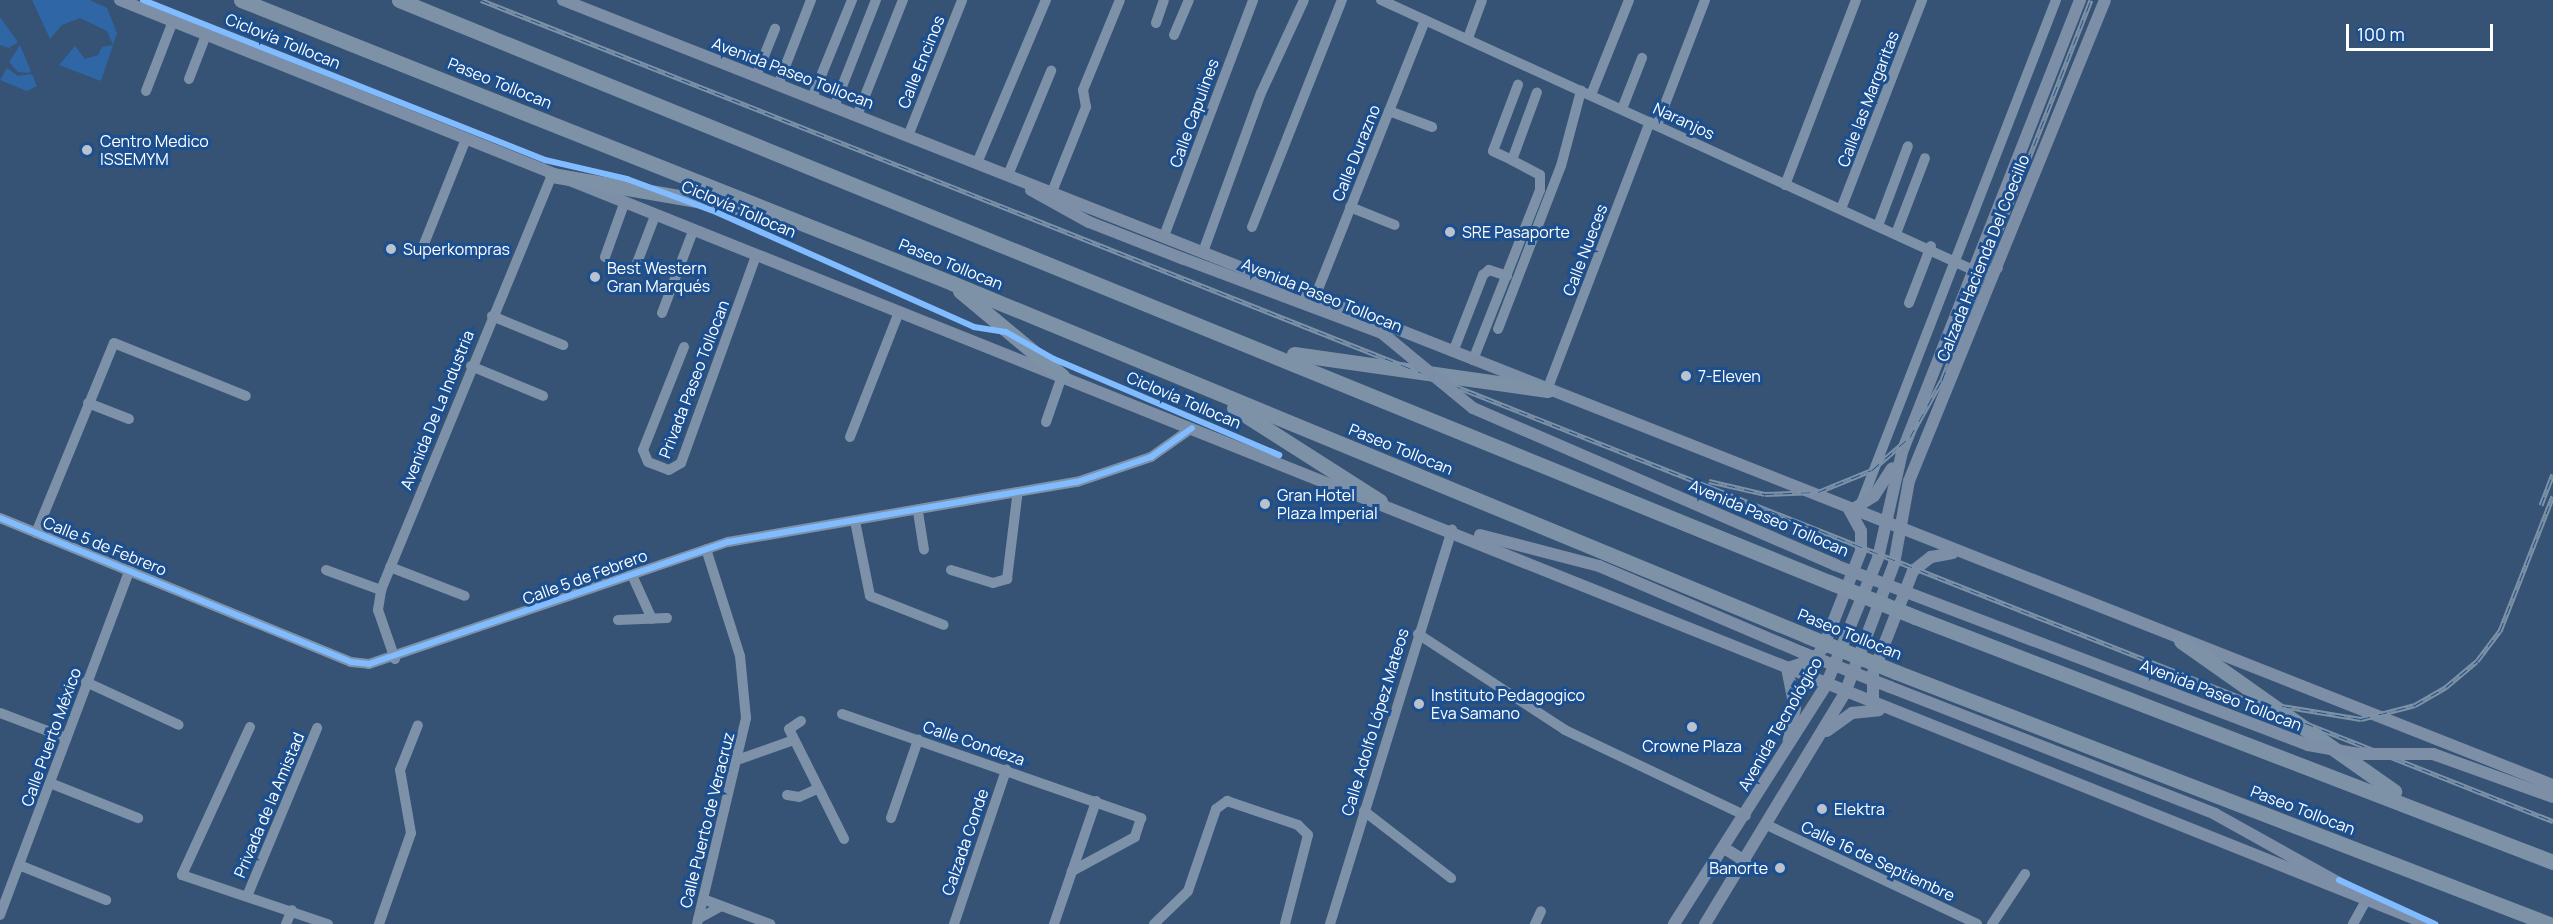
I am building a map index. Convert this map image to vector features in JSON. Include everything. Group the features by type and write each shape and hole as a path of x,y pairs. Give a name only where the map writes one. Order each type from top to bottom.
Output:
{"highway":[{"name":"Paseo Tollocan","path":"241,0 951,283 1896,672 2549,924"},
{"path":"399,0 1269,350 1915,617 2553,862"},
{"path":"552,175 784,216"},
{"path":"951,283 1062,376"},
{"path":"1269,350 1547,390"},
{"path":"1165,371 1267,428 1380,501"},
{"path":"2181,641 2310,736 2438,816"}],"main road":[{"path":"120,0 624,204 1455,530 1885,710 2428,924"},
{"name":"Avenida Paseo Tollocan","path":"563,0 1164,236 1547,390 1855,509 1886,526 2553,785"},
{"name":"Calzada Hacienda Del Coecillo","path":"1886,526 1902,453 2080,0"},
{"name":"Calzada Hacienda Del Coecillo","path":"1902,532 1910,481 2105,0"},
{"name":"Avenida Paseo Tollocan","path":"1009,176 1066,211 1184,259 1382,333 1473,408 1835,565 2308,745 2360,754 2433,754 2553,797"},
{"path":"1912,428 1928,434"},
{"path":"1787,668 1813,660 1823,648 1863,544 1855,509 1874,496 1902,453"},
{"name":"Avenida Tecnológico","path":"1674,924 1746,816 1826,685 1886,526"},
{"path":"1455,530 1599,566 1801,652 2215,814 2367,899"},
{"path":"1705,924 1845,693 1902,532"},
{"path":"1873,704 1870,681 1913,571 1931,557 1957,553"},
{"path":"1787,668 1795,708 1787,750"},
{"path":"1818,740 1852,713 1885,710"},
{"path":"1724,848 1745,861"}],"street":[{"path":"778,85 812,0"},
{"path":"812,98 852,0"},
{"path":"834,106 876,0"},
{"path":"858,116 903,0"},
{"name":"Calle Encinos","path":"908,135 962,0"},
{"path":"977,163 1046,0"},
{"path":"1052,192 1086,107 1083,90 1120,0"},
{"path":"1156,23 1164,0"},
{"path":"1174,35 1189,0"},
{"name":"Calle Capulines","path":"1164,236 1252,0"},
{"path":"1203,252 1261,93 1304,0"},
{"path":"1252,227 1342,0"},
{"name":"Naranjos","path":"1381,0 1399,4 1425,20 1785,184 1931,246 1973,270"},
{"path":"1468,38 1482,0"},
{"path":"1498,329 1561,166 1586,93 1629,0"},
{"name":"Calle Nueces","path":"1547,390 1705,0"},
{"path":"1785,184 1856,0"},
{"name":"Calle las Margaritas","path":"1841,209 1922,0"},
{"path":"1855,509 2056,0"},
{"name":"Calle Durazno","path":"1315,297 1425,20"},
{"path":"146,91 173,21"},
{"path":"756,76 775,29"},
{"path":"189,79 206,35"},
{"path":"1622,109 1642,58"},
{"path":"1009,176 1051,71"},
{"path":"1473,360 1541,182 1534,169 1493,151 1518,85"},
{"path":"1512,160 1537,92"},
{"path":"1389,111 1432,127"},
{"path":"422,249 466,139"},
{"path":"1879,223 1908,146"},
{"path":"1897,231 1925,159"},
{"name":"Avenida De La Industria","path":"395,659 378,610 381,590 471,366 552,175"},
{"path":"604,257 624,204"},
{"path":"1350,207 1395,225"},
{"path":"635,268 655,216"},
{"path":"662,313 693,231"},
{"path":"1909,303 1931,246"},
{"name":"Privada Paseo Tollocan","path":"684,346 643,450 648,462 669,470 681,463 756,256"},
{"path":"1973,270 1984,274 1998,268"},
{"path":"1453,352 1484,275 1489,270 1507,276"},
{"path":"850,437 899,312"},
{"path":"492,316 563,345"},
{"path":"36,533 114,343 246,396"},
{"path":"471,366 543,396"},
{"path":"1046,422 1062,376"},
{"path":"88,403 129,419"},
{"name":"Calle 5 de Febrero","path":"0,518 351,662 395,659 706,549 855,521 1017,496 1138,462 1192,428"},
{"path":"951,570 1002,583 1010,574 1017,496"},
{"path":"918,512 924,550"},
{"path":"855,521 870,596 944,625"},
{"name":"Calle Adolfo López Mateos","path":"1330,924 1418,634 1455,530"},
{"name":"Calle Puerto de Veracruz","path":"698,921 740,759 746,718 742,665 706,549"},
{"path":"390,567 465,596"},
{"name":"Calle Puerto México","path":"0,915 130,570"},
{"path":"326,570 381,590"},
{"path":"632,575 652,619"},
{"path":"618,620 667,618"},
{"path":"1418,634 1565,730 1746,816"},
{"path":"86,682 179,725"},
{"path":"0,713 66,738"},
{"name":"Calle Condeza","path":"842,714 1138,815 1143,825 1135,837 1072,872"},
{"path":"801,721 789,729 844,839"},
{"path":"379,924 411,833 400,770 418,725"},
{"name":"Privada de la Amistad","path":"250,727 181,871 187,880 248,894 328,924"},
{"name":"Privada de la Amistad","path":"248,894 317,728"},
{"path":"740,759 794,740"},
{"path":"891,818 918,740"},
{"name":"Calzada Conde","path":"954,924 1006,770"},
{"path":"50,783 138,818"},
{"path":"787,795 818,789"},
{"path":"1054,924 1096,801"},
{"path":"1154,924 1188,891 1216,809 1227,801 1298,825 1308,835 1285,924"},
{"path":"1364,811 1451,878"},
{"name":"Calle 16 de Septiembre","path":"1767,825 1972,923"},
{"path":"20,865 106,900"},
{"path":"1992,924 2025,874"},
{"path":"704,899 770,924"},
{"path":"2353,924 2367,899"},
{"path":"698,921 721,906"},
{"path":"286,924 292,910"},
{"path":"1535,924 1541,911"}],"shaded area":[{"path":"32,0 90,0 107,8 117,33 113,45 107,31 80,18 62,25 50,39"},
{"path":"0,17 18,42 9,48 0,45"},
{"path":"20,45 31,71 28,73 18,72 9,62"},
{"path":"113,45 101,81 59,65 75,46 85,59 98,55 102,47"},
{"path":"7,68 18,76 32,74 37,86 27,91 0,80"}],"railway":[{"path":"481,0 2553,821"},
{"path":"1709,481 1765,494 1818,492 1872,470 1910,437 1942,380 2091,0"},
{"path":"2541,505 2553,474"},
{"path":"2282,706 2361,719 2415,705 2446,687 2477,661 2500,631 2553,496"}],"cycle path":[{"name":"Ciclovía Tollocan","path":"143,0 545,160 627,179 716,212 974,327 1006,332 1054,359 1279,455"},
{"path":"0,518 351,662 369,664 728,542 1077,482 1151,457 1192,428"},
{"path":"2339,880 2435,924"}],"place":[{"name":"Centro Medico ISSEMYM","path":"87,150"},
{"name":"SRE Pasaporte","path":"1450,232"},
{"name":"Superkompras","path":"391,249"},
{"name":"Best Western Gran Marqués","path":"595,277"},
{"name":"7-Eleven","path":"1686,376"},
{"name":"Gran Hotel Plaza Imperial","path":"1265,504"},
{"name":"Instituto Pedagogico Eva Samano","path":"1419,704"},
{"name":"Crowne Plaza","path":"1692,727"},
{"name":"Elektra","path":"1822,809"},
{"name":"Banorte","path":"1780,868"}]}
